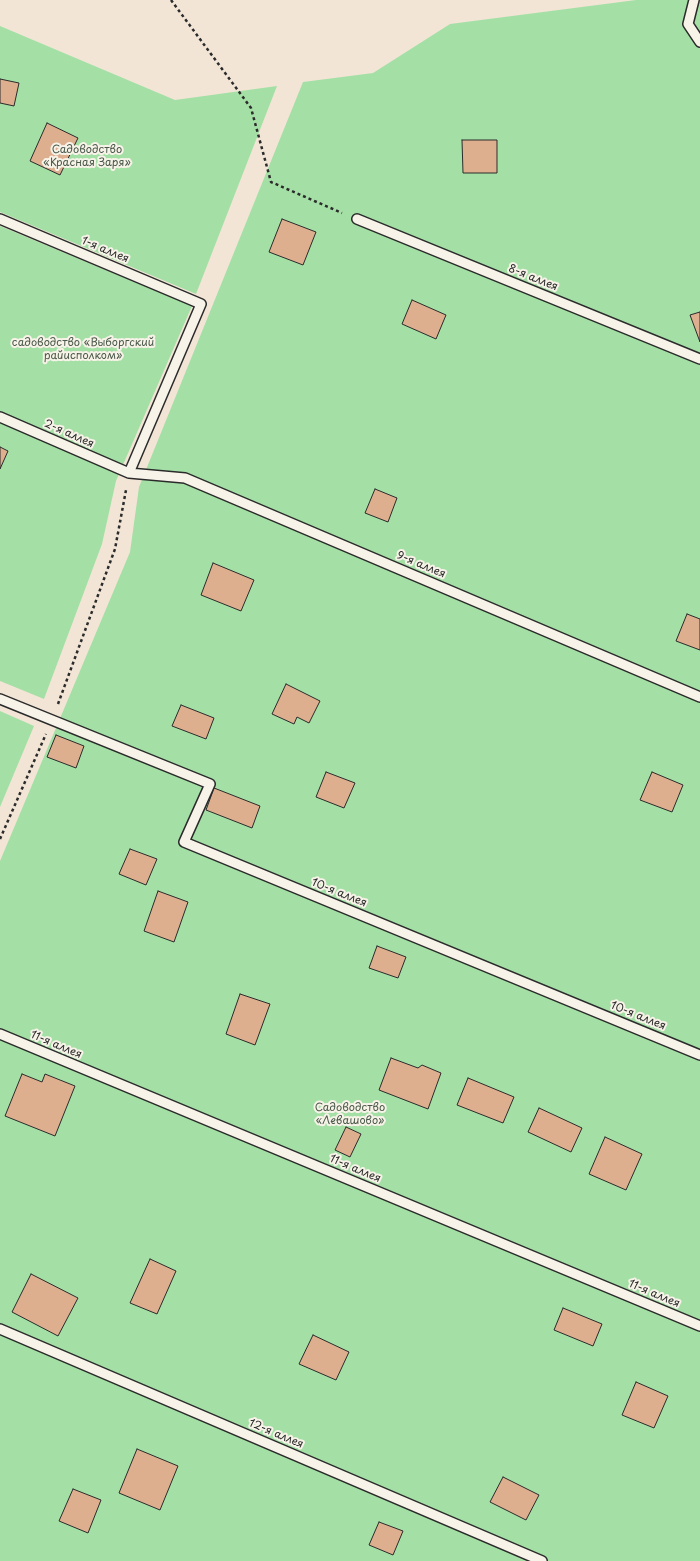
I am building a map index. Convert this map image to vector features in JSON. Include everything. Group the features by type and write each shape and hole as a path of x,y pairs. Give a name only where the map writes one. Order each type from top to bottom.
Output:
{"lane":[{"path":"694,0 688,24 700,42"},
{"name":"1-я аллея","path":"0,219 201,304 128,474"},
{"name":"8-я аллея","path":"357,219 700,359"},
{"name":"2-я аллея","path":"0,417 128,474"},
{"name":"9-я аллея","path":"128,474 186,478 700,697"},
{"path":"0,700 51,721"},
{"name":"10-я аллея","path":"51,721 210,784 184,842 700,1055"},
{"name":"11-я аллея","path":"0,1034 700,1326"},
{"name":"12-я аллея","path":"0,1329 542,1561"}],"path":[{"path":"171,0 251,108 271,182 357,219"},
{"path":"0,839 51,721 115,549 128,474"}],"green space":[{"name":"Садоводство «Левашово»","path":"636,0 700,0 700,1561 0,1561 0,861 130,552 139,487 303,82 373,73 450,24"},
{"name":"Садоводство «Красная Заря»","path":"0,26 175,100 277,86 196,294 0,212"},
{"name":"садоводство «Выборгский райисполком»","path":"0,226 192,306 116,481 102,544 44,699 0,681"},
{"path":"0,711 34,726 0,807"}],"building":[{"path":"0,79 19,83 14,106 0,103"},
{"path":"47,123 78,138 60,175 30,161"},
{"path":"462,140 497,140 497,173 463,173"},
{"path":"282,219 316,232 303,265 269,252"},
{"path":"412,300 446,315 436,339 402,324"},
{"path":"700,312 700,342 690,315"},
{"path":"0,447 8,451 0,469"},
{"path":"375,489 397,498 388,522 365,513"},
{"path":"213,563 254,580 241,611 201,595"},
{"path":"687,614 700,619 700,650 676,641"},
{"path":"286,684 320,701 309,723 297,717 294,724 272,714"},
{"path":"181,705 214,718 206,739 172,726"},
{"path":"56,735 84,746 76,768 47,757"},
{"path":"326,772 355,783 344,808 316,797"},
{"path":"652,772 683,785 672,812 640,800"},
{"path":"214,788 260,806 252,828 206,810"},
{"path":"130,849 157,859 146,885 119,874"},
{"path":"158,891 188,902 174,942 144,931"},
{"path":"377,946 406,957 398,978 369,968"},
{"path":"240,994 270,1004 255,1045 226,1034"},
{"path":"391,1058 418,1068 422,1065 441,1073 428,1109 379,1090"},
{"path":"22,1074 42,1082 45,1074 75,1086 55,1136 5,1116"},
{"path":"468,1078 514,1097 503,1123 457,1105"},
{"path":"539,1108 582,1128 571,1152 528,1132"},
{"path":"346,1127 361,1134 350,1157 335,1150"},
{"path":"605,1137 642,1154 626,1190 589,1174"},
{"path":"150,1259 176,1271 157,1314 130,1303"},
{"path":"31,1274 78,1298 58,1336 12,1312"},
{"path":"563,1308 602,1324 593,1346 554,1330"},
{"path":"313,1335 349,1352 336,1380 299,1364"},
{"path":"636,1382 668,1396 654,1428 622,1415"},
{"path":"137,1449 178,1466 160,1510 119,1493"},
{"path":"503,1477 539,1495 526,1520 490,1502"},
{"path":"73,1489 101,1500 88,1533 59,1521"},
{"path":"379,1522 403,1531 393,1555 369,1545"}]}
